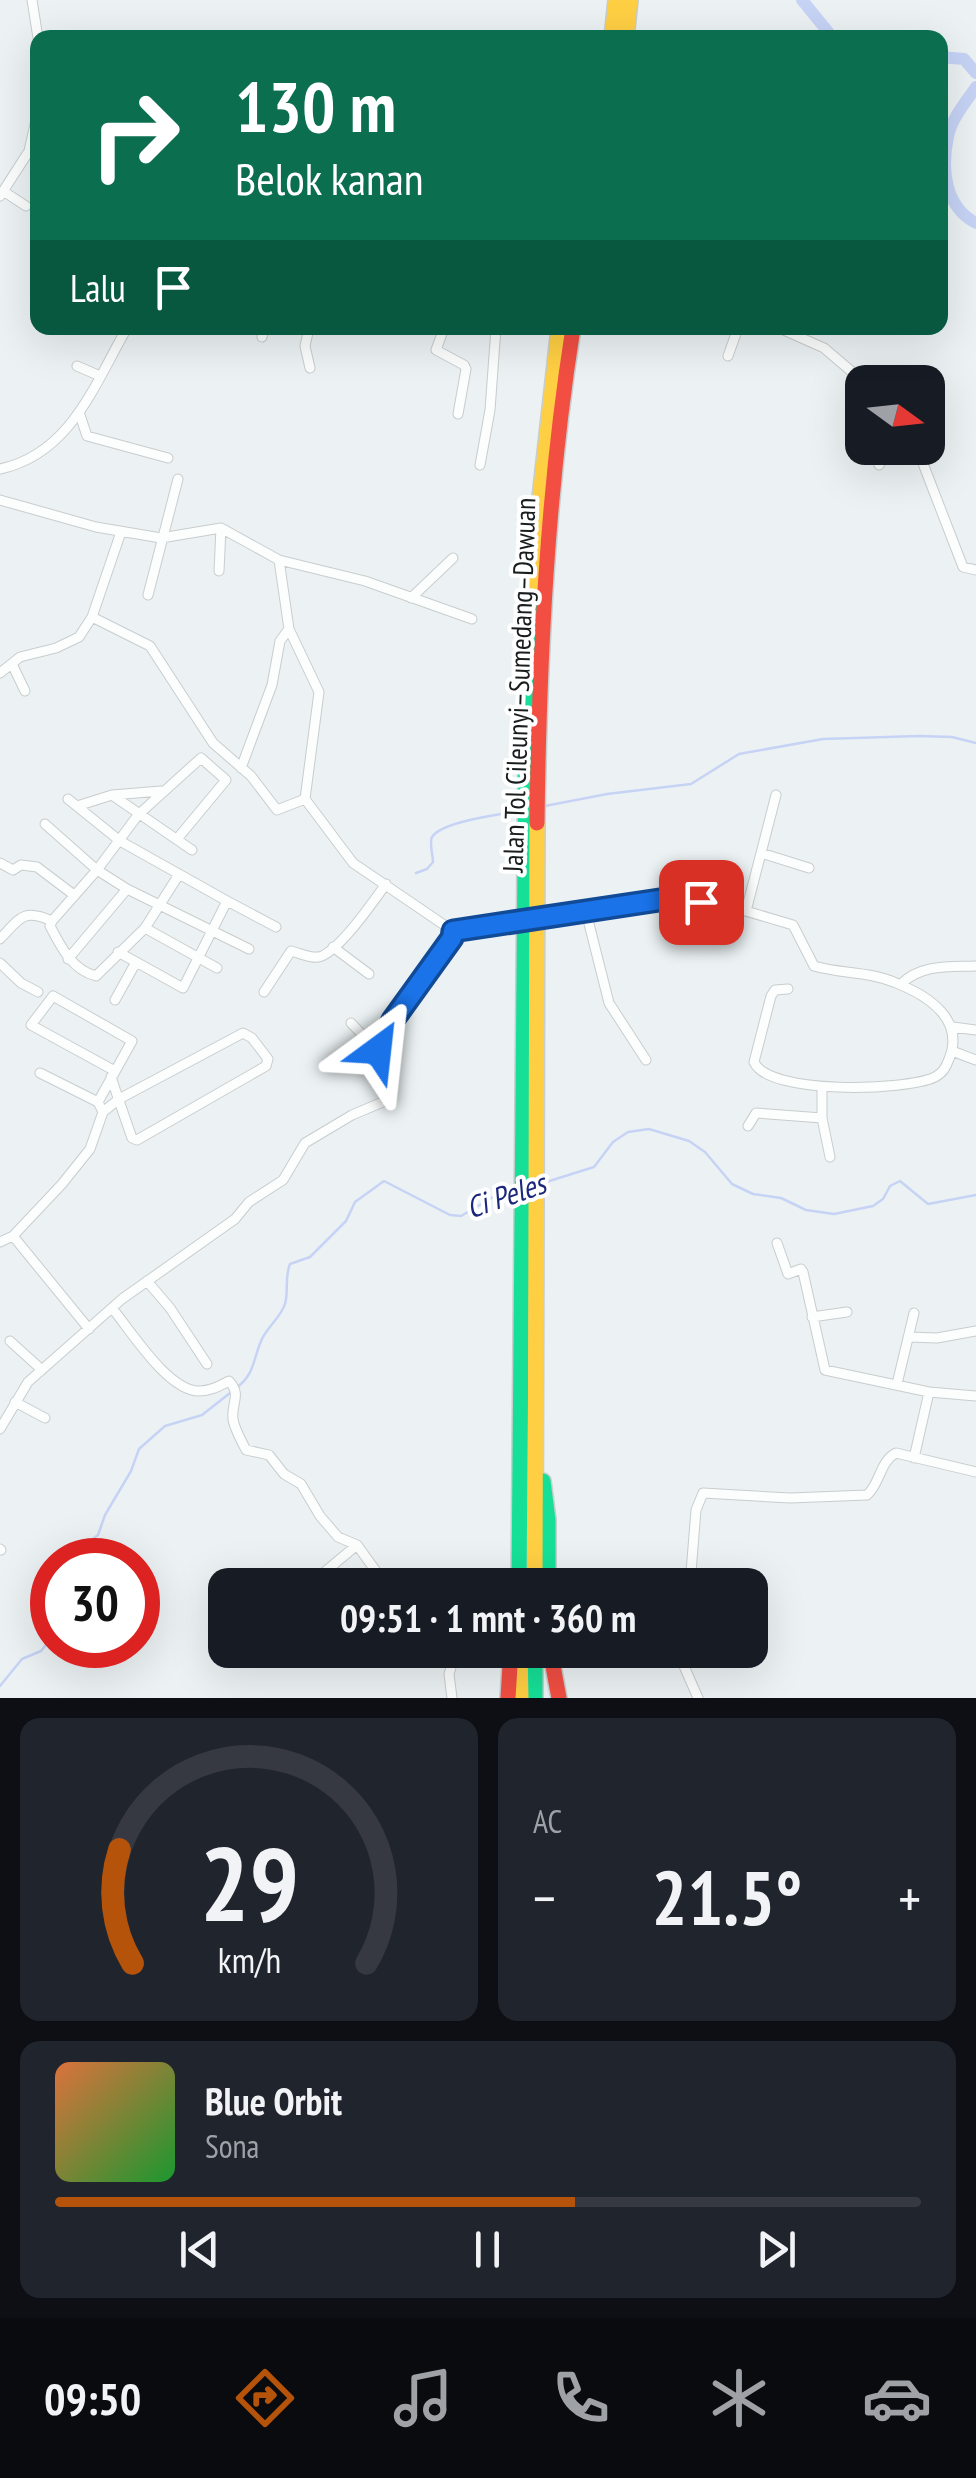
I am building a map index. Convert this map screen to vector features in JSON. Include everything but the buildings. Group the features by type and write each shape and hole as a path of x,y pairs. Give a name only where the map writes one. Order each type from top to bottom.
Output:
{"highway":[{"path":"613,30 616,0"},
{"path":"627,30 630,0"},
{"name":"Jalan Tol Cileunyi–Sumedang–Dawuan","path":"517,1568 527,1350 526,737 533,570 558,335"},
{"name":"Jalan Tol Cileunyi–Sumedang–Dawuan","path":"527,1070 546,553 572,335"},
{"name":"Jalan Tol Cileunyi–Sumedang–Dawuan","path":"527,1350 535,1408 535,1568"},
{"path":"535,1408 548,1520 548,1568"},
{"path":"508,1698 510,1668"},
{"path":"520,1668 521,1698"},
{"path":"535,1668 535,1698"},
{"path":"553,1668 559,1698"}],"street":[{"path":"32,0 37,30"},
{"path":"26,206 2,193 30,147"},
{"path":"0,469 26,460 54,442 80,414 124,335"},
{"path":"307,335 305,346 310,368"},
{"path":"441,335 436,350 464,364 466,370 458,414"},
{"path":"480,465 490,410 495,335"},
{"path":"728,356 736,335"},
{"path":"795,335 824,348 845,366"},
{"path":"76,366 100,376"},
{"path":"80,414 87,436 168,458"},
{"path":"924,465 963,567 976,570"},
{"path":"148,596 178,478"},
{"path":"2,502 121,532 165,538 221,528 279,560 364,581 472,618"},
{"path":"219,571 221,528"},
{"path":"0,673 20,657 79,637 92,617 121,532"},
{"path":"411,598 454,558"},
{"path":"279,560 289,629 318,692 305,799 343,853 453,931 674,899 722,904 793,926 814,966 866,973 901,984 945,1012 953,1028 952,1051 945,1068 932,1078 896,1086 822,1087 785,1082 760,1071 754,1064 773,993 788,988"},
{"path":"92,617 150,646 214,743 278,811 305,799"},
{"path":"241,768 272,685 280,641 289,629"},
{"path":"12,664 24,691"},
{"path":"177,839 222,788 226,778 198,758 138,815 120,842 52,921 50,926 68,959 94,976 145,928 178,876"},
{"path":"77,806 112,795 161,791"},
{"path":"112,795 192,850"},
{"path":"746,911 776,795"},
{"path":"68,799 120,842 276,927"},
{"path":"44,824 97,870 128,889 249,949"},
{"path":"762,853 809,868"},
{"path":"0,862 14,870 21,865 38,867 74,895"},
{"path":"264,992 291,951 322,956 356,925 386,884"},
{"path":"68,959 128,889"},
{"path":"118,952 182,988 226,902"},
{"path":"0,939 32,912 52,921"},
{"path":"586,912 609,1003 646,1060"},
{"path":"145,928 217,968"},
{"path":"378,1050 393,1020 452,938 453,931"},
{"path":"333,947 369,974"},
{"path":"0,963 20,983 38,992"},
{"path":"115,1000 135,964"},
{"path":"901,984 913,974 934,967 976,966"},
{"path":"0,1242 13,1236 90,1149 100,1107 113,1074 131,1044 130,1038 53,996 31,1025 113,1074 119,1100 132,1138 137,1140 266,1066 268,1059 252,1038 243,1033 119,1100 100,1107"},
{"path":"0,1428 22,1389 122,1299 235,1219 249,1202 282,1180 306,1143 352,1114 385,1101 378,1050 351,1023"},
{"path":"953,1028 976,1030"},
{"path":"952,1051 976,1060"},
{"path":"40,1072 100,1107"},
{"path":"822,1087 822,1118 830,1157"},
{"path":"748,1126 756,1113 822,1118"},
{"path":"13,1236 89,1329"},
{"path":"777,1242 788,1274 802,1270 825,1370 930,1392 976,1396"},
{"path":"146,1281 170,1308 207,1364"},
{"path":"112,1288 122,1299"},
{"path":"112,1308 168,1377 186,1389 214,1389 230,1380 236,1388 233,1422 246,1450 273,1458 284,1474 301,1484 338,1537 356,1545 373,1568"},
{"path":"812,1317 847,1312"},
{"path":"897,1384 914,1313"},
{"path":"909,1337 937,1338 976,1331"},
{"path":"10,1341 42,1370"},
{"path":"914,1458 930,1392"},
{"path":"15,1402 45,1418"},
{"path":"691,1568 696,1510 703,1493 790,1498 867,1495 888,1457 896,1453 976,1472"},
{"path":"328,1568 356,1545"},
{"path":"451,1668 452,1698"},
{"path":"685,1668 698,1698"}],"waterway":[{"path":"802,0 826,30"},
{"path":"948,58 964,59 976,73"},
{"path":"948,137 959,111 976,87"},
{"path":"948,186 958,207 976,223"},
{"path":"545,806 691,784 739,754 823,739 919,736 952,737 976,743"},
{"path":"416,873 433,862 431,839 438,831 518,811"},
{"name":"Ci Peles","path":"543,1183 594,1167 613,1142 628,1132 649,1129 689,1141 705,1152 732,1184 753,1194 781,1198 806,1210 834,1214 873,1206 883,1199 890,1186 900,1181 928,1204 976,1195"},
{"name":"Ci Peles","path":"236,1388 247,1378 262,1339 283,1309 290,1264 310,1257 346,1221 355,1202 384,1181 450,1215 461,1216 495,1196 516,1190"},
{"name":"Ci Peles","path":"94,1538 139,1449 165,1426 202,1415 230,1393"},
{"name":"Ci Peles","path":"0,1686 22,1659 30,1656"}],"traffic: fast":[{"path":"519,1568 526,737 532,596"},
{"path":"543,1481 548,1568"},
{"path":"535,1668 535,1698"}],"traffic: slow":[{"path":"613,30 616,0"},
{"path":"627,30 630,0"},
{"path":"532,596 558,335"},
{"path":"535,1568 537,823"},
{"path":"520,1668 521,1698"}],"traffic: jam":[{"path":"537,823 546,575 572,335"},
{"path":"508,1698 510,1668"},
{"path":"553,1668 559,1698"}],"route":[{"path":"378,1050 393,1020 452,938 453,931 666,899 701,902"}]}
